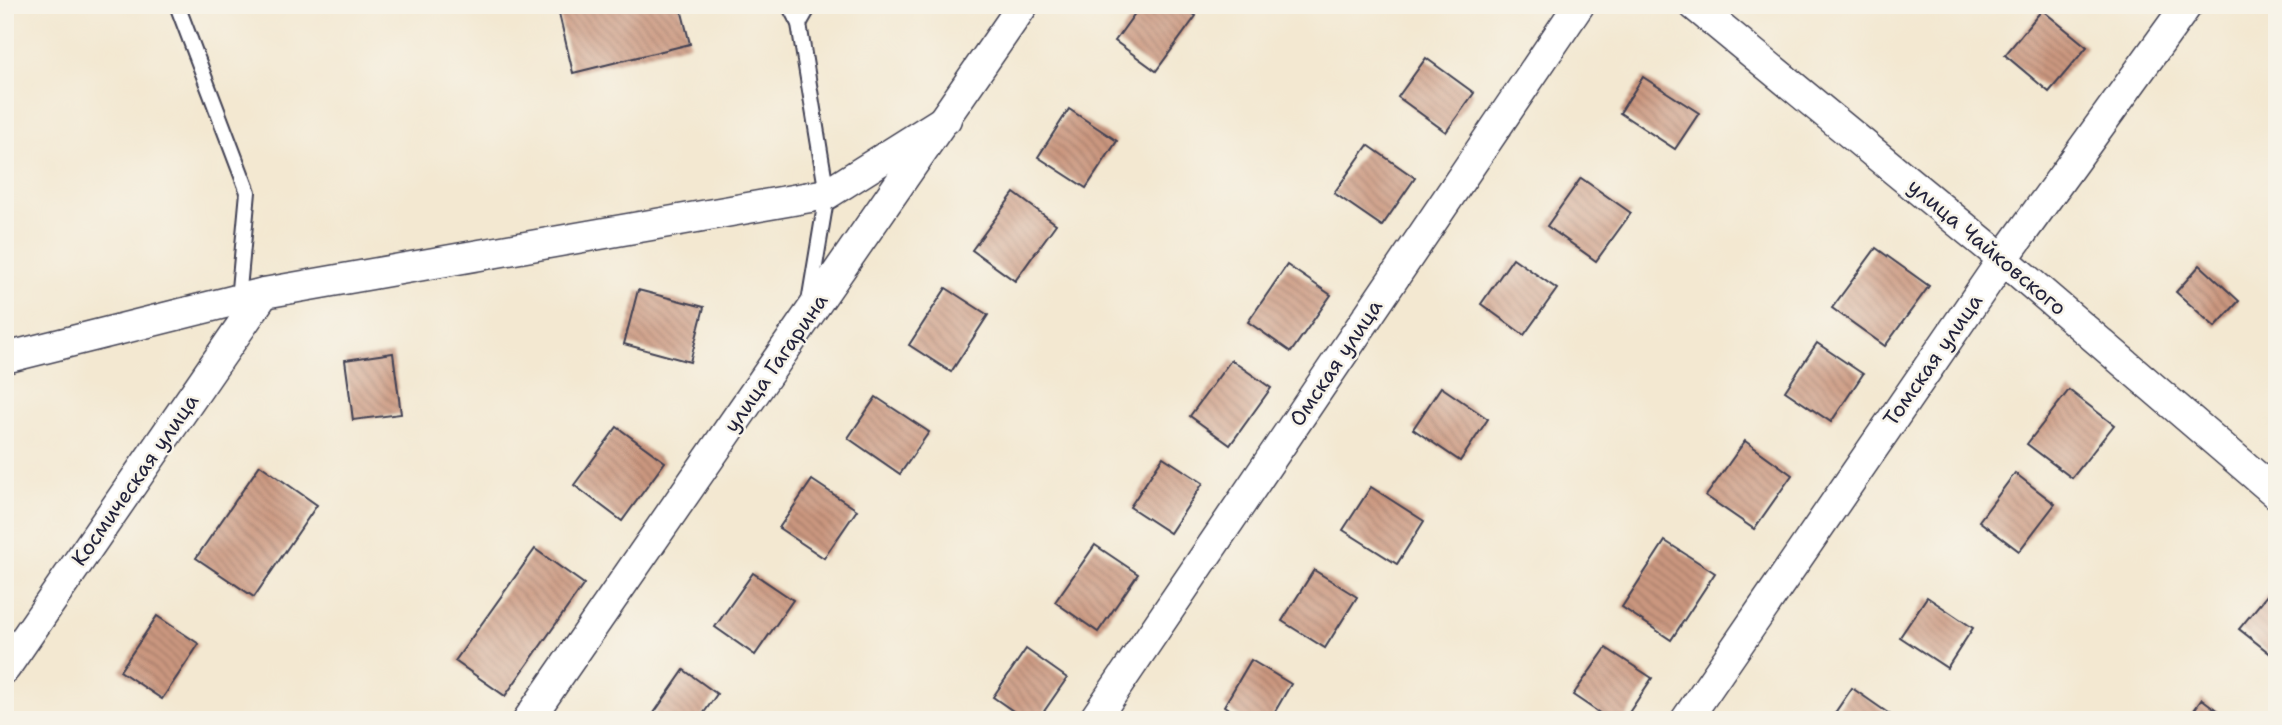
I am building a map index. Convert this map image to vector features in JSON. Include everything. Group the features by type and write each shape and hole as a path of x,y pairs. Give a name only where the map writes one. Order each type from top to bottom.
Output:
{"street":[{"name":"улица Гагарина","path":"528,720 1023,5"},
{"name":"Омская улица","path":"1094,720 1579,5"},
{"name":"улица Чайковского","path":"1694,5 2003,259 2277,494"},
{"name":"Томская улица","path":"1686,720 2003,259 2187,5"},
{"path":"5,358 251,296 827,194 946,119"},
{"name":"Космическая улица","path":"5,668 251,296"}],"lane":[{"path":"177,5 248,192 251,296"},
{"path":"789,5 799,24 827,194 806,321"},
{"path":"799,24 810,5"}],"building":[{"path":"557,5 680,5 690,44 573,73"},
{"path":"1141,5 1181,5 1196,16 1156,71 1115,41"},
{"path":"2042,10 2087,47 2049,92 2005,55"},
{"path":"1426,58 1474,93 1446,132 1398,97"},
{"path":"1643,77 1699,113 1675,149 1620,113"},
{"path":"1069,109 1117,141 1086,188 1038,157"},
{"path":"1368,145 1415,178 1382,226 1334,193"},
{"path":"1581,178 1631,213 1596,261 1547,226"},
{"path":"1014,193 1056,224 1015,281 972,250"},
{"path":"1876,248 1929,286 1885,346 1832,308"},
{"path":"1513,258 1557,289 1524,335 1481,304"},
{"path":"1287,265 1331,295 1291,352 1248,322"},
{"path":"2200,265 2239,301 2215,327 2176,292"},
{"path":"946,288 988,315 951,372 909,345"},
{"path":"638,290 704,307 690,362 624,344"},
{"path":"1817,343 1863,374 1831,422 1785,391"},
{"path":"393,353 401,414 353,420 345,360"},
{"path":"1231,360 1271,388 1230,445 1190,416"},
{"path":"1441,387 1488,419 1460,461 1413,429"},
{"path":"2069,390 2114,425 2072,478 2027,444"},
{"path":"876,397 929,432 900,474 848,438"},
{"path":"617,427 665,462 622,521 574,485"},
{"path":"1745,441 1792,475 1754,529 1706,496"},
{"path":"1163,457 1203,483 1170,533 1130,507"},
{"path":"260,465 317,505 254,597 196,558"},
{"path":"2015,473 2055,504 2019,551 1979,521"},
{"path":"812,480 857,510 824,558 779,528"},
{"path":"1371,487 1424,521 1397,564 1343,530"},
{"path":"1665,541 1715,573 1671,640 1622,607"},
{"path":"1095,545 1138,574 1098,632 1055,602"},
{"path":"535,549 584,584 505,696 455,661"},
{"path":"1314,570 1357,597 1325,648 1282,621"},
{"path":"753,573 793,600 755,655 715,627"},
{"path":"2277,583 2277,649 2272,655 2239,629"},
{"path":"1927,597 1973,628 1947,668 1900,637"},
{"path":"157,616 199,644 162,699 120,671"},
{"path":"1606,648 1652,678 1624,720 1610,720 1573,695"},
{"path":"1026,649 1067,678 1038,720 1026,720 993,697"},
{"path":"1251,660 1291,684 1270,720 1246,720 1224,706"},
{"path":"684,670 717,694 699,720 664,720 654,713"},
{"path":"1852,688 1898,720 1830,720"},
{"path":"2202,699 2230,720 2187,720"}]}
